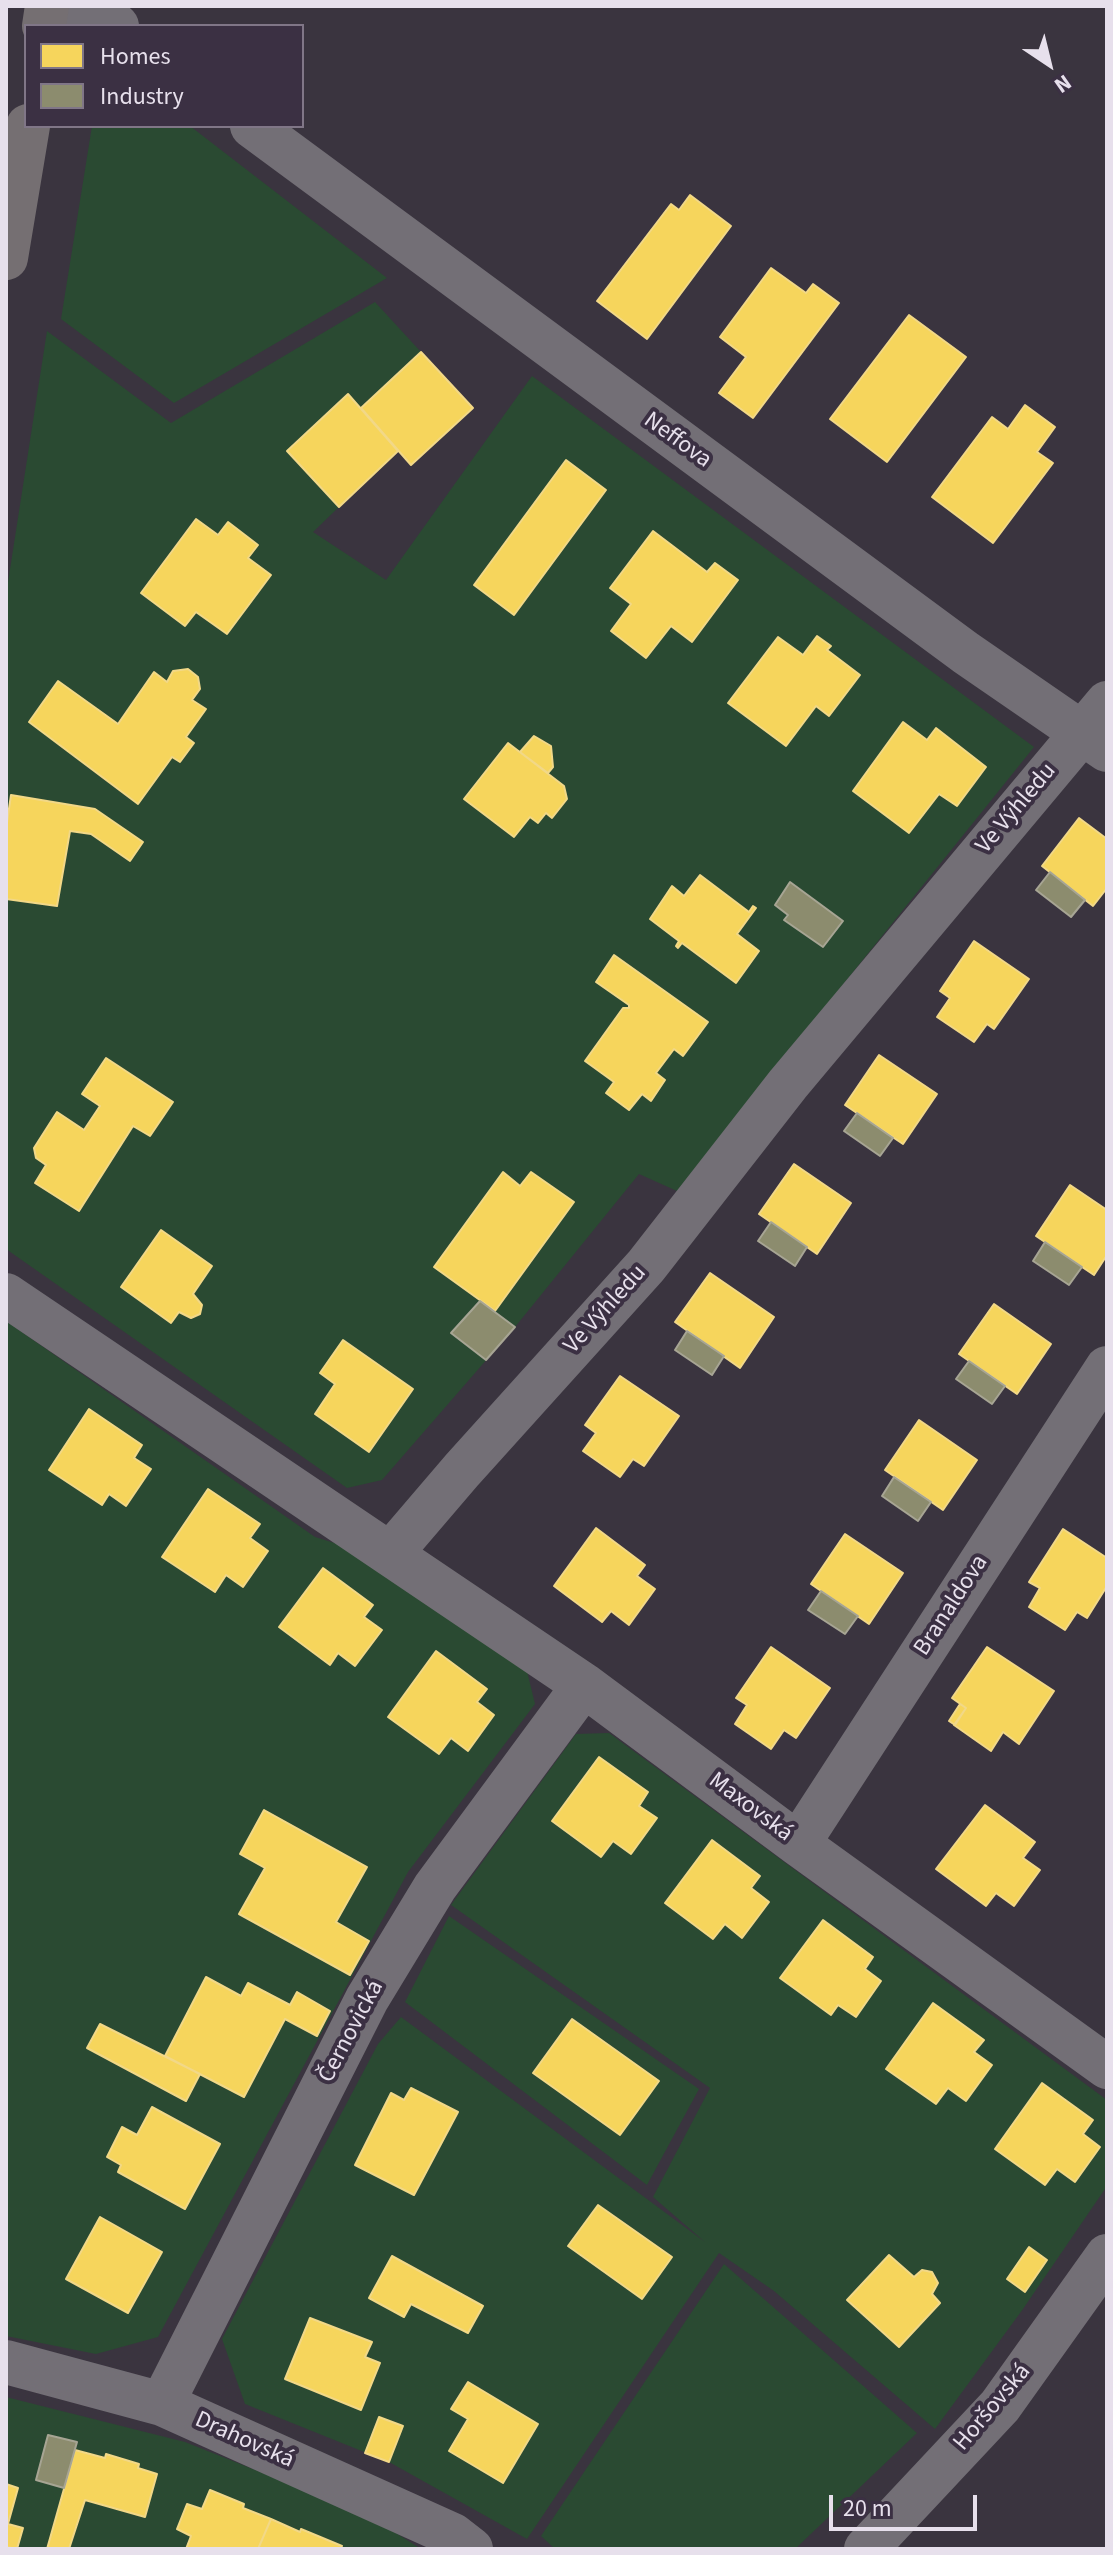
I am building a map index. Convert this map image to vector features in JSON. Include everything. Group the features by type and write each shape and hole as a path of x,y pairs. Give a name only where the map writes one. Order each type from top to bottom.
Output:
{"street":[{"path":"64,6 104,16 114,24"},
{"path":"6,258 28,128"},
{"name":"Neffova","path":"255,128 966,653 1099,728"},
{"name":"Ve Výhledu","path":"391,1553 646,1266 788,1084 1099,728"},
{"path":"6,1295 391,1553"},
{"name":"Branaldova","path":"798,1844 1107,1368"},
{"name":"Maxovská","path":"391,1553 584,1685 1107,2067"},
{"name":"Černovická","path":"162,2404 367,1999 435,1887 584,1685"},
{"name":"Horšovská","path":"866,2549 1000,2406 1107,2256"},
{"name":"Drahovská","path":"6,2362 162,2404 453,2535 471,2549"}],"green space":[{"path":"92,128 193,128 387,278 174,403 61,319"},
{"path":"375,302 421,352 360,409 287,451 339,507 313,532 386,580 532,376 1034,747 677,1191 639,1174 515,1327 382,1480 347,1488 6,1249 6,899 57,906 70,831 91,834 130,861 143,842 95,809 12,795 6,829 6,595 47,331 171,423","holes":["566,460 606,490 513,614 474,584","195,519 218,535 228,523 257,544 248,558 270,574 196,612 185,626 141,592","653,532 707,572 737,580 693,641 671,626 646,658 611,631 631,604","817,636 830,646 827,650 860,675 829,716 816,706 786,746 728,703 778,637 803,655","188,669 198,677 200,689 192,700 205,710 186,737 194,744 181,762 172,757 137,804 86,766 154,673 167,682 174,671","903,723 927,740 937,729 986,767 957,806 939,794 908,833 853,791","534,736 550,746 553,767 548,773 564,786 567,798 552,818 546,813 538,823 530,817 508,743 520,752","700,875 749,912 753,906 756,908 737,934 736,982 682,943 678,948 679,941 650,919 672,887 684,896","790,882 843,921 788,915 775,905","614,955 708,1022 684,1055 674,1049 656,1073 665,1080 642,1094 614,1082 585,1060 623,1008 629,1008 596,982","106,1058 173,1101 150,1136 133,1126 46,1165 36,1158 35,1145 57,1112 84,1130 100,1106 82,1094","531,1172 574,1203 494,1311 434,1267 502,1173 520,1186","161,1231 212,1266 193,1294 202,1305 200,1314 190,1318 179,1312 171,1323 121,1287","343,1340 413,1389 369,1452 315,1414 335,1384 320,1373"]},
{"path":"6,1321 315,1537 360,1551 527,1671 535,1704 408,1872 158,2337 96,2354 6,2336","holes":["89,1410 142,1445 134,1458 151,1469 126,1506 109,1494 101,1505 49,1470","208,1489 260,1524 250,1538 268,1551 244,1587 226,1575 214,1592 162,1557","323,1568 373,1605 364,1617 381,1630 356,1666 338,1653 329,1665 279,1627","436,1652 487,1688 477,1702 494,1715 468,1751 451,1738 439,1754 388,1717","264,1810 367,1867 336,1922 368,1941 350,1975 240,1915 265,1868 240,1854","206,1977 241,1996 249,1983 290,2005 298,1992 330,2011 285,2019 244,2097 200,2074 186,2100 88,2047 101,2024 165,2056","152,2107 220,2144 185,2208 118,2172 121,2165 107,2157 122,2128 137,2135","100,2217 162,2252 129,2313 66,2279"]},
{"path":"609,1733 1107,2100 1107,2186 1023,2309 935,2429 774,2291 719,2253 527,2539 389,2462 245,2404 222,2339 378,2044 401,2017 705,2242 653,2197 710,2088 451,1905 576,1734","holes":["599,1757 648,1792 639,1806 657,1818 631,1854 613,1841 601,1857 552,1820","712,1840 760,1876 751,1888 743,1937 725,1924 712,1939 665,1903","823,1920 873,1957 865,1969 881,1981 856,2017 838,2005 830,2015 781,1978","933,2003 983,2040 936,2104 886,2069","1042,2083 1083,2134 1100,2147 1075,2181 1057,2169 1045,2185 995,2148","411,2088 457,2112 355,2165 391,2094 404,2100","598,2205 671,2258 569,2245","1029,2248 1047,2260 1025,2291 1007,2279","889,2255 914,2277 919,2271 927,2270 936,2276 938,2283 932,2294 940,2303 898,2347 848,2299","392,2257 483,2306 452,2326 411,2304 403,2317 369,2298","310,2318 371,2342 365,2357 379,2363 361,2409 285,2379","468,2382 503,2483 450,2451 468,2419 451,2409"]},
{"path":"449,1916 699,2089 647,2185 405,2002","holes":["571,2019 659,2081 620,2135 533,2073"]},
{"path":"724,2264 917,2433 795,2549 555,2549 541,2536"},
{"path":"6,2397 185,2442 288,2483 396,2533 421,2549 340,2549 341,2545 302,2529 300,2532 210,2490 202,2509 187,2504 177,2529 191,2536 186,2549 69,2549 85,2500 144,2517 157,2474 138,2468 139,2464 75,2450 77,2442 48,2435 36,2480 64,2488 47,2549 17,2549 23,2528 8,2524 18,2488 6,2484"}],"building: Homes":[{"path":"690,195 731,226 647,339 597,301 671,204 679,210"},
{"path":"771,268 806,293 813,284 839,303 753,418 719,393 746,357 720,337"},
{"path":"909,315 966,357 887,462 830,419"},
{"path":"421,352 473,408 411,465 361,408"},
{"path":"348,394 398,451 339,507 287,451"},
{"path":"1025,405 1055,427 1037,452 1053,463 993,543 932,497 992,417 1008,429"},
{"path":"566,460 606,490 514,615 474,585"},
{"path":"196,519 218,535 228,522 258,545 248,558 271,575 227,634 196,612 185,626 141,593"},
{"path":"653,531 707,572 715,563 738,580 692,642 671,626 646,658 611,631 631,604 610,588"},
{"path":"817,636 831,646 827,650 860,675 829,716 816,706 786,746 728,703 778,637 803,655"},
{"path":"188,669 198,677 200,689 192,700 206,709 186,737 194,743 180,762 172,757 138,804 29,722 58,681 118,724 154,672 167,682 173,671"},
{"path":"903,722 927,740 936,728 986,767 957,806 939,794 909,833 853,791"},
{"path":"534,736 551,746 553,767 548,773 520,752"},
{"path":"508,743 564,786 567,799 552,818 546,813 538,823 530,817 514,837 464,799"},
{"path":"11,795 95,809 143,842 130,861 91,834 70,831 57,906 6,899 6,829"},
{"path":"1079,818 1107,839 1107,888 1093,906 1042,866"},
{"path":"700,875 749,912 753,906 756,908 737,934 759,951 736,983 682,943 678,948 679,941 650,919 672,886 684,896"},
{"path":"974,941 1029,979 994,1029 987,1024 974,1042 937,1017 950,998 940,991"},
{"path":"614,955 708,1022 683,1056 674,1049 656,1073 665,1080 651,1101 642,1094 629,1110 606,1093 614,1082 585,1061 623,1008 629,1008 596,982"},
{"path":"879,1055 937,1094 903,1144 845,1105"},
{"path":"106,1058 173,1102 150,1136 133,1126 79,1211 35,1183 46,1165 36,1158 34,1148 57,1112 84,1130 100,1106 82,1094"},
{"path":"794,1164 851,1203 817,1254 759,1214"},
{"path":"503,1172 520,1186 531,1172 574,1202 495,1311 434,1267"},
{"path":"1070,1185 1107,1210 1107,1255 1094,1275 1036,1236"},
{"path":"161,1230 212,1266 193,1294 202,1305 200,1314 191,1318 179,1312 171,1323 121,1287"},
{"path":"710,1273 774,1317 740,1368 675,1322"},
{"path":"994,1304 1051,1344 1017,1394 959,1354"},
{"path":"343,1340 413,1389 369,1452 315,1414 335,1384 320,1373"},
{"path":"620,1376 679,1416 644,1466 633,1459 620,1477 583,1451 596,1433 585,1425"},
{"path":"89,1409 142,1445 134,1458 151,1469 126,1506 109,1494 102,1505 49,1470"},
{"path":"919,1420 977,1460 943,1510 885,1470"},
{"path":"208,1489 260,1524 250,1538 268,1551 243,1587 226,1575 215,1592 162,1557"},
{"path":"596,1528 645,1565 637,1576 655,1589 629,1625 611,1611 602,1622 554,1586"},
{"path":"1063,1529 1107,1558 1107,1586 1087,1618 1077,1612 1065,1630 1029,1607 1040,1588 1029,1582"},
{"path":"845,1534 903,1573 869,1624 811,1584"},
{"path":"323,1568 373,1605 364,1617 382,1630 355,1666 338,1653 330,1665 279,1627"},
{"path":"771,1647 830,1688 796,1738 784,1730 771,1749 735,1724 747,1705 736,1698"},
{"path":"987,1647 1054,1691 1019,1744 1003,1732 991,1751 954,1725 966,1708 952,1698"},
{"path":"436,1651 487,1689 477,1702 494,1715 468,1751 451,1738 439,1754 388,1717"},
{"path":"960,1704 966,1708 955,1725 949,1721"},
{"path":"599,1757 648,1792 639,1806 657,1818 631,1854 613,1841 601,1857 552,1821"},
{"path":"985,1805 1035,1842 1023,1858 1040,1870 1014,1906 996,1893 986,1906 936,1869"},
{"path":"264,1810 367,1867 336,1922 369,1941 350,1975 239,1914 265,1868 240,1854"},
{"path":"712,1840 760,1876 751,1888 769,1902 742,1938 725,1924 713,1939 665,1903"},
{"path":"823,1920 873,1957 865,1969 881,1981 856,2017 838,2005 831,2015 780,1978"},
{"path":"206,1977 241,1996 248,1983 290,2005 297,1992 330,2011 317,2036 285,2019 244,2097 165,2056"},
{"path":"933,2003 984,2040 974,2052 992,2065 966,2101 948,2088 936,2104 886,2069"},
{"path":"572,2019 659,2081 620,2135 533,2073"},
{"path":"100,2024 200,2074 186,2101 87,2048"},
{"path":"1042,2083 1093,2120 1083,2134 1100,2147 1075,2182 1057,2169 1045,2185 995,2149"},
{"path":"411,2088 458,2112 414,2195 355,2165 391,2093 404,2100"},
{"path":"152,2107 220,2144 185,2209 118,2172 121,2165 107,2157 122,2127 137,2135"},
{"path":"598,2205 672,2257 642,2299 568,2246"},
{"path":"100,2217 162,2252 128,2313 66,2279"},
{"path":"1029,2247 1047,2260 1025,2292 1007,2279"},
{"path":"889,2255 914,2277 922,2270 932,2272 938,2283 932,2294 940,2303 899,2347 847,2300"},
{"path":"392,2256 483,2306 468,2333 411,2304 404,2317 369,2298"},
{"path":"310,2318 372,2342 365,2357 380,2363 361,2410 285,2379"},
{"path":"468,2382 538,2424 503,2483 449,2451 468,2419 451,2409"},
{"path":"379,2417 403,2426 389,2462 365,2453"},
{"path":"75,2450 105,2458 106,2454 139,2464 138,2468 157,2474 145,2517 85,2500 69,2549 47,2549"},
{"path":"6,2484 18,2488 8,2524 23,2528 17,2549 6,2547"},
{"path":"210,2490 271,2519 258,2549 186,2549 191,2536 177,2529 187,2504 202,2509"},
{"path":"271,2519 342,2546 340,2549 258,2549"}],"building: Industry":[{"path":"1050,872 1085,900 1071,917 1036,890"},
{"path":"790,882 843,921 823,947 784,920 788,915 775,905"},
{"path":"857,1113 893,1138 880,1156 844,1131"},
{"path":"771,1222 807,1247 795,1266 758,1241"},
{"path":"1045,1242 1082,1267 1069,1285 1033,1261"},
{"path":"480,1301 515,1327 486,1360 451,1333"},
{"path":"687,1331 724,1356 712,1375 675,1350"},
{"path":"969,1361 1005,1386 992,1404 956,1379"},
{"path":"894,1477 931,1502 918,1521 882,1496"},
{"path":"821,1591 858,1616 845,1634 808,1610"},
{"path":"48,2435 77,2442 64,2488 36,2480"}]}
